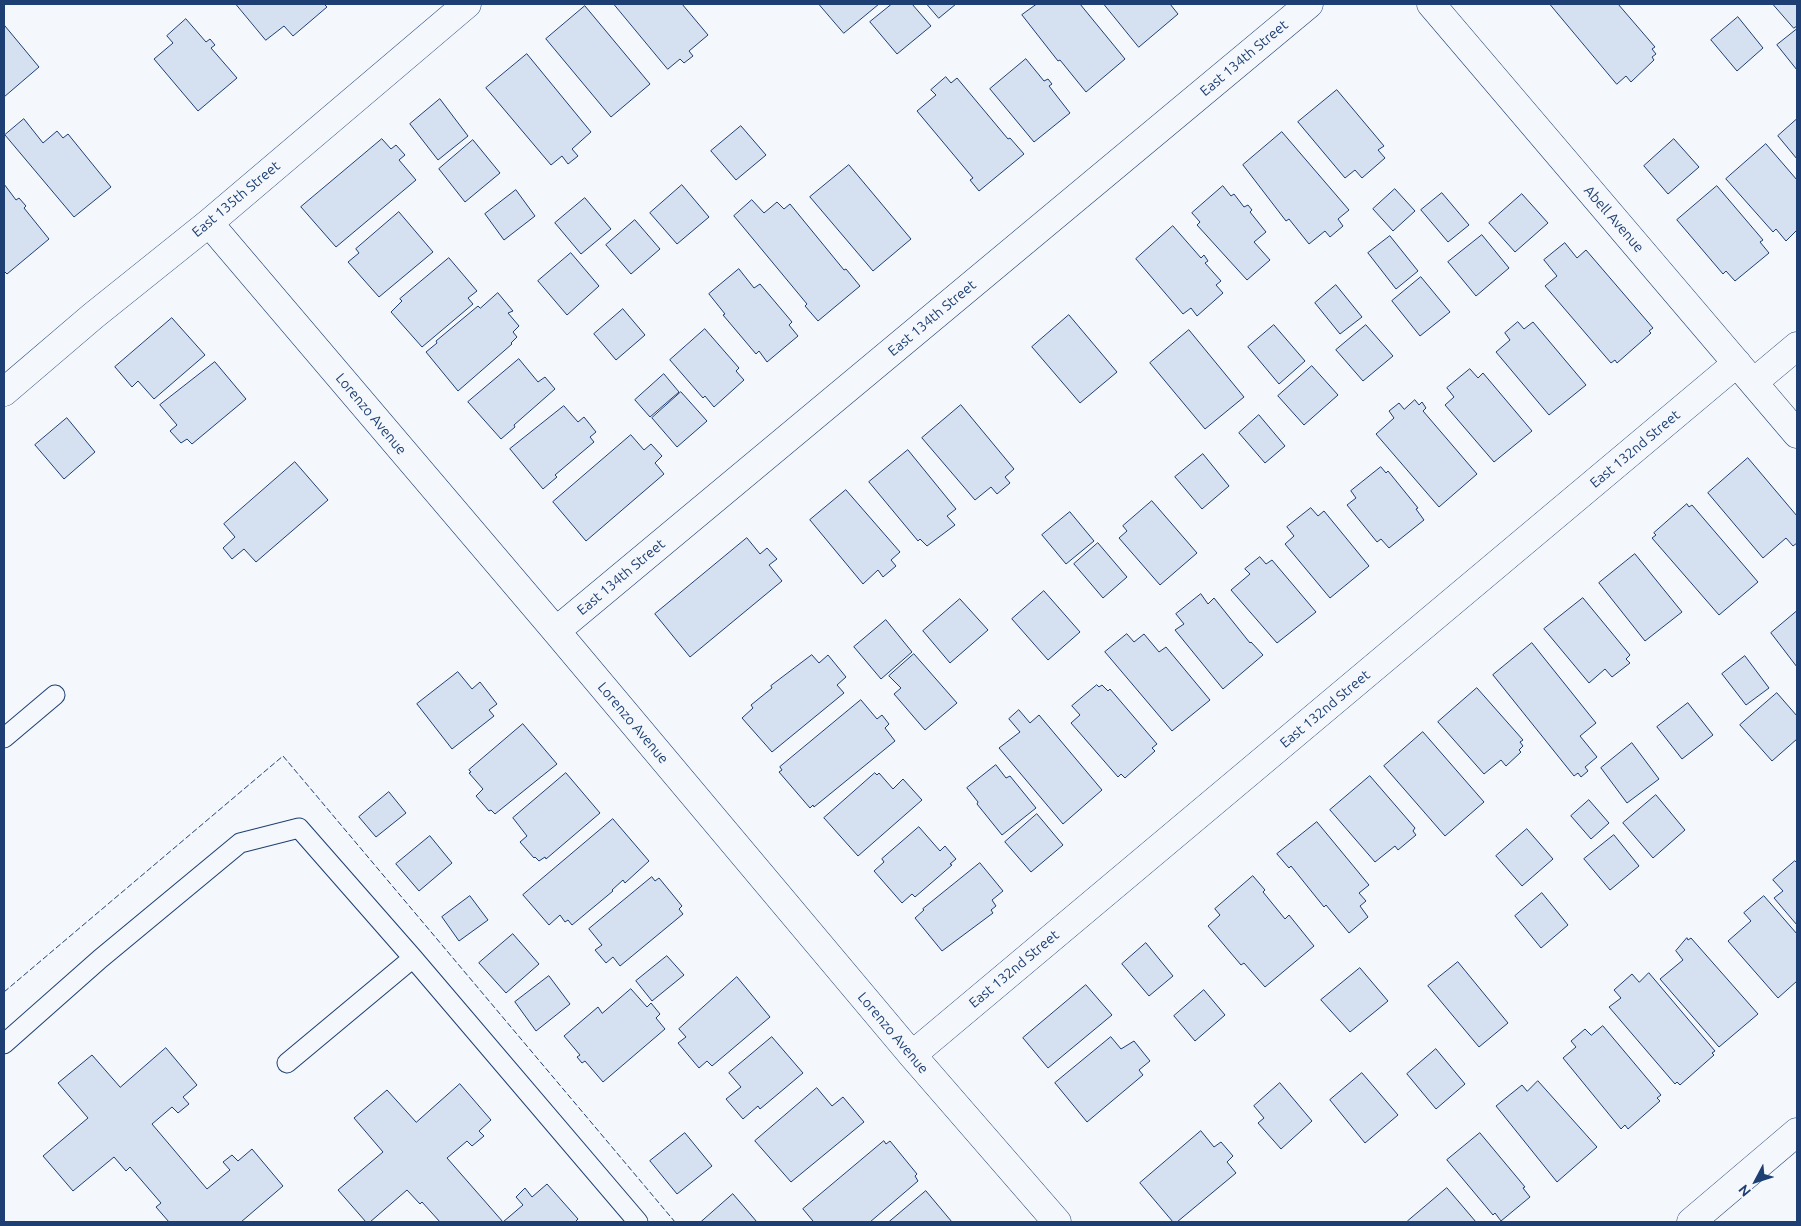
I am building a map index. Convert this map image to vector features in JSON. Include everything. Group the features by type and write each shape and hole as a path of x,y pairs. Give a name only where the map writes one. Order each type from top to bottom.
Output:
{"street":[{"name":"East 135th Street","path":"4,392 93,316 209,223 467,4"},
{"name":"East 134th Street","path":"556,631 1309,4"},
{"name":"Abell Avenue","path":"1431,4 1797,434"},
{"name":"Lorenzo Avenue","path":"209,223 556,631 912,1055 1057,1222"},
{"name":"East 132nd Street","path":"912,1055 1745,373 1797,346"},
{"path":"1691,1222 1797,1132"}],"lane":[{"path":"4,738 56,695"},
{"path":"4,1044 100,959 240,843 299,828 413,958 638,1222"},
{"path":"287,1063 413,958"}],"building":[{"path":"236,4 324,4 327,7 293,36 284,26 266,40"},
{"path":"614,4 682,4 708,35 689,51 693,56 684,63 680,59 668,69"},
{"path":"819,4 879,4 844,33"},
{"path":"892,4 912,4 931,26 897,54 870,22"},
{"path":"927,4 956,4 939,18"},
{"path":"1037,4 1080,4 1125,59 1086,92 1060,60 1058,61 1022,15"},
{"path":"1104,4 1170,4 1178,14 1139,47"},
{"path":"1550,4 1618,4 1655,47 1652,49 1656,54 1652,57 1654,60 1631,82 1626,76 1617,84"},
{"path":"1773,4 1797,4 1797,26 1794,28"},
{"path":"585,6 650,84 611,117 546,39"},
{"path":"1738,17 1763,48 1737,71 1711,40"},
{"path":"186,19 206,42 210,39 215,45 211,48 237,78 198,111 154,59 173,43 167,36"},
{"path":"5,26 39,67 4,97 4,28"},
{"path":"1797,29 1797,70 1777,45"},
{"path":"527,54 591,132 572,149 578,156 568,164 562,156 551,165 486,88"},
{"path":"1026,59 1044,81 1048,79 1052,84 1049,86 1070,113 1034,142 990,89"},
{"path":"946,77 951,83 957,78 1008,139 1010,138 1024,154 979,191 970,180 973,178 917,111 936,95 931,90"},
{"path":"1337,90 1384,146 1378,150 1385,158 1362,178 1355,170 1345,178 1298,122"},
{"path":"440,99 468,136 438,160 410,124"},
{"path":"24,119 43,143 57,131 63,138 68,134 111,187 74,217 5,135"},
{"path":"1797,119 1797,159 1778,136"},
{"path":"741,126 766,155 736,180 711,151"},
{"path":"1282,132 1349,210 1338,219 1343,226 1330,237 1325,231 1309,244 1289,219 1286,221 1243,165"},
{"path":"382,139 391,149 396,145 405,155 399,160 416,180 336,247 301,207"},
{"path":"1674,139 1699,167 1668,194 1644,166"},
{"path":"473,140 500,173 465,202 439,169"},
{"path":"1766,144 1797,180 1797,230 1786,241 1776,229 1773,232 1726,179"},
{"path":"849,165 911,239 873,271 810,197"},
{"path":"4,184 16,200 19,198 26,206 24,208 49,239 7,274 4,271"},
{"path":"682,185 709,217 677,244 650,213"},
{"path":"1223,186 1231,196 1234,194 1244,207 1248,205 1252,210 1250,212 1266,232 1254,242 1270,260 1247,280 1197,225 1200,222 1192,213"},
{"path":"1717,186 1763,240 1760,242 1769,253 1735,281 1726,271 1723,274 1677,220"},
{"path":"1395,189 1415,211 1393,231 1373,209"},
{"path":"516,190 535,216 504,240 485,214"},
{"path":"1442,193 1469,225 1448,242 1421,210"},
{"path":"1522,194 1548,223 1515,252 1489,223"},
{"path":"585,198 611,229 581,254 555,223"},
{"path":"752,200 764,213 777,202 784,209 790,204 844,270 846,269 860,286 818,321 805,306 807,304 734,216"},
{"path":"399,212 433,252 379,297 348,262 359,253 356,249"},
{"path":"635,220 660,249 631,274 606,245"},
{"path":"1173,226 1201,258 1204,255 1208,261 1205,263 1221,281 1216,285 1223,293 1197,316 1191,308 1183,314 1136,259"},
{"path":"1482,235 1509,268 1476,296 1448,262"},
{"path":"1390,236 1418,271 1396,289 1368,253"},
{"path":"1565,243 1577,258 1586,250 1653,328 1649,331 1651,333 1617,363 1615,360 1611,363 1545,286 1557,276 1544,260"},
{"path":"571,253 599,286 567,315 538,281"},
{"path":"449,258 477,291 468,298 473,304 422,347 391,312 402,301 400,299"},
{"path":"739,269 754,288 760,284 792,322 789,325 798,336 767,362 759,351 756,354 723,315 725,314 709,294"},
{"path":"1421,277 1450,312 1420,336 1392,301"},
{"path":"1336,285 1362,317 1340,334 1315,303"},
{"path":"498,293 513,311 508,313 519,326 513,332 517,337 512,344 458,391 426,352 437,343 436,341 478,306 480,308"},
{"path":"623,309 645,335 616,360 594,334"},
{"path":"1069,315 1117,372 1080,403 1032,347"},
{"path":"172,318 205,355 154,399 138,381 132,387 115,367"},
{"path":"1518,322 1524,329 1533,322 1586,385 1549,415 1496,352 1510,340 1505,333"},
{"path":"1274,325 1305,361 1279,384 1248,347"},
{"path":"1366,325 1393,356 1363,381 1336,350"},
{"path":"705,329 739,368 736,371 744,380 714,407 705,396 703,398 670,360"},
{"path":"1189,330 1244,397 1205,429 1150,363"},
{"path":"519,359 538,382 545,377 555,389 501,439 468,402"},
{"path":"215,362 246,399 192,444 187,439 181,443 170,431 177,425 160,405"},
{"path":"1312,366 1338,395 1304,425 1278,396"},
{"path":"1470,369 1478,378 1483,373 1532,431 1494,462 1445,405 1454,397 1447,388"},
{"path":"664,374 679,392 650,417 635,400"},
{"path":"681,392 707,421 677,447 652,418"},
{"path":"1415,400 1419,405 1422,402 1426,408 1423,411 1477,474 1439,507 1376,434 1394,418 1389,411 1399,403 1404,409"},
{"path":"961,405 1014,469 1005,477 1010,483 997,494 991,487 975,500 922,438"},
{"path":"564,406 578,422 584,417 596,432 590,437 594,442 555,475 557,477 543,489 510,449"},
{"path":"1259,415 1285,446 1265,463 1239,433"},
{"path":"67,418 95,452 64,479 35,445"},
{"path":"631,435 644,450 651,444 662,456 655,463 664,474 586,541 553,502"},
{"path":"908,450 956,509 947,516 955,525 927,546 920,539 918,541 869,482"},
{"path":"1203,454 1229,486 1202,509 1175,477"},
{"path":"1748,458 1797,516 1797,543 1793,546 1786,538 1763,558 1708,493"},
{"path":"295,462 328,500 256,562 244,549 232,559 223,548 235,537 224,524"},
{"path":"1381,467 1386,473 1388,471 1418,508 1416,509 1424,520 1389,548 1381,539 1377,542 1347,505 1356,498 1351,491"},
{"path":"846,490 900,552 891,560 896,566 883,577 878,570 863,584 810,520"},
{"path":"1152,501 1197,553 1160,585 1119,538 1127,531 1123,526"},
{"path":"1687,504 1689,507 1692,505 1758,582 1719,615 1652,538 1656,535 1654,533"},
{"path":"1311,508 1318,516 1324,511 1369,566 1330,598 1285,544 1294,536 1287,527"},
{"path":"1070,512 1094,541 1066,564 1042,535"},
{"path":"747,538 760,554 767,548 777,559 769,565 782,581 690,657 655,614"},
{"path":"1098,543 1127,577 1103,598 1074,564"},
{"path":"1635,554 1682,612 1645,641 1599,583"},
{"path":"1260,557 1266,564 1272,560 1316,612 1277,643 1231,590 1250,574 1245,569"},
{"path":"1044,591 1080,632 1048,660 1012,619"},
{"path":"1201,594 1208,604 1214,598 1250,643 1263,655 1223,689 1175,630 1184,624 1176,614"},
{"path":"1583,598 1630,655 1626,659 1630,663 1612,677 1605,669 1589,683 1544,629"},
{"path":"960,599 988,630 950,663 923,631"},
{"path":"1797,611 1797,667 1771,633"},
{"path":"886,620 912,652 881,679 854,647"},
{"path":"1127,634 1134,642 1144,634 1159,652 1166,647 1210,700 1172,731 1105,652"},
{"path":"1532,643 1596,723 1580,736 1597,757 1585,767 1588,771 1581,777 1578,773 1574,776 1493,675"},
{"path":"914,654 957,703 925,730 894,694 901,688 889,676"},
{"path":"812,655 819,663 828,655 846,677 837,685 844,693 772,752 742,718 753,708 751,705 772,688 771,686"},
{"path":"1745,656 1769,688 1746,705 1722,674"},
{"path":"458,672 472,689 480,682 497,704 489,710 494,716 452,749 417,704"},
{"path":"1097,685 1099,687 1102,685 1108,691 1110,689 1157,744 1152,748 1155,751 1125,778 1121,774 1118,777 1071,723 1080,715 1072,706"},
{"path":"1477,688 1523,740 1520,742 1523,746 1519,750 1521,752 1506,766 1501,760 1484,774 1438,722"},
{"path":"1777,693 1797,716 1797,739 1772,761 1740,725"},
{"path":"861,700 877,719 882,715 889,724 885,728 895,741 814,807 813,805 810,808 779,772 782,770 780,767"},
{"path":"1688,703 1713,735 1682,759 1657,727"},
{"path":"1019,710 1030,723 1039,715 1102,790 1063,824 999,748 1020,732 1009,719"},
{"path":"523,724 557,764 495,814 491,810 489,811 476,796 483,789 469,773 471,772 469,770"},
{"path":"1423,732 1484,802 1445,836 1384,766"},
{"path":"1632,743 1659,779 1627,803 1601,768"},
{"path":"996,765 1006,778 1010,776 1036,808 1002,835 977,804 978,802 967,788"},
{"path":"566,773 600,813 546,859 545,857 539,861 520,842 527,836 513,818"},
{"path":"875,773 877,775 879,773 893,789 903,779 922,800 858,856 824,818"},
{"path":"1370,776 1415,828 1413,831 1416,835 1398,850 1395,846 1375,862 1330,810"},
{"path":"389,792 406,813 376,837 359,817"},
{"path":"1656,795 1685,830 1653,858 1623,823"},
{"path":"1589,800 1609,823 1591,839 1571,816"},
{"path":"1037,814 1063,845 1031,872 1005,842"},
{"path":"613,819 649,861 625,883 623,880 613,891 572,925 568,920 565,922 560,915 549,925 523,895"},
{"path":"1317,822 1369,885 1359,893 1366,901 1360,906 1368,917 1349,933 1326,905 1324,907 1291,866 1289,868 1277,854"},
{"path":"919,827 940,851 945,846 956,859 950,864 952,865 915,897 912,894 902,903 874,871 884,862 882,859"},
{"path":"1527,829 1553,859 1522,886 1496,856"},
{"path":"1614,835 1639,866 1610,890 1584,859"},
{"path":"430,836 452,863 419,891 396,864"},
{"path":"1795,861 1797,863 1797,925 1774,898 1783,891 1773,880"},
{"path":"980,863 1003,891 992,900 996,906 991,910 993,913 942,951 915,918 923,909"},
{"path":"1253,876 1265,890 1263,892 1285,919 1289,915 1314,946 1265,987 1244,963 1241,965 1208,926 1220,915 1215,909"},
{"path":"652,877 655,881 659,878 682,906 679,909 683,914 620,966 613,957 606,963 595,950 602,945 589,929"},
{"path":"1542,893 1568,925 1541,948 1515,916"},
{"path":"470,896 488,920 459,941 442,917"},
{"path":"1764,896 1797,934 1797,981 1778,998 1728,941 1751,921 1744,913"},
{"path":"513,934 539,964 506,993 479,963"},
{"path":"1687,938 1688,940 1691,938 1758,1014 1719,1047 1660,979 1683,960 1676,951"},
{"path":"1146,943 1173,976 1149,996 1122,964"},
{"path":"667,956 684,975 652,1001 636,981"},
{"path":"1458,962 1508,1023 1479,1047 1428,986"},
{"path":"1360,968 1388,1001 1350,1032 1321,1000"},
{"path":"1649,973 1715,1051 1712,1053 1714,1055 1680,1085 1677,1082 1675,1084 1609,1007 1621,998 1614,990 1632,974 1639,982"},
{"path":"549,976 570,1004 536,1031 515,1002"},
{"path":"737,977 770,1017 712,1066 707,1061 699,1068 678,1043 686,1037 679,1029"},
{"path":"1086,985 1112,1015 1048,1068 1023,1038"},
{"path":"631,989 647,1007 651,1003 660,1014 656,1018 665,1029 603,1082 585,1061 582,1063 577,1057 580,1055 564,1036 598,1007 602,1013"},
{"path":"1204,990 1225,1015 1195,1041 1174,1016"},
{"path":"1603,1026 1661,1095 1657,1098 1660,1101 1628,1129 1625,1125 1621,1129 1563,1058 1576,1047 1571,1041 1585,1029 1591,1035"},
{"path":"772,1037 803,1073 760,1109 758,1106 743,1119 726,1099 741,1087 729,1073"},
{"path":"1111,1037 1121,1049 1134,1041 1150,1061 1139,1070 1143,1075 1087,1122 1055,1083"},
{"path":"166,1048 197,1085 183,1097 189,1104 178,1113 172,1107 152,1124 207,1189 230,1170 223,1162 232,1155 238,1161 252,1149 283,1186 241,1222 169,1222 156,1207 161,1203 130,1167 126,1171 114,1157 73,1191 43,1156 88,1118 58,1083 92,1055 120,1087"},
{"path":"1436,1049 1465,1084 1436,1109 1407,1074"},
{"path":"1362,1073 1398,1115 1365,1143 1330,1100"},
{"path":"1538,1081 1597,1147 1557,1182 1496,1106 1522,1085 1527,1091"},
{"path":"1280,1083 1312,1121 1281,1149 1258,1123 1264,1118 1254,1106"},
{"path":"460,1084 491,1120 479,1131 484,1136 472,1146 467,1141 447,1158 503,1222 440,1222 422,1202 420,1204 407,1190 370,1222 366,1222 338,1190 383,1152 354,1118 387,1090 416,1122"},
{"path":"817,1088 832,1106 843,1097 864,1122 791,1182 755,1141"},
{"path":"1201,1131 1214,1147 1221,1142 1233,1156 1227,1162 1236,1173 1177,1222 1173,1222 1140,1183"},
{"path":"685,1133 712,1166 677,1194 650,1161"},
{"path":"1480,1133 1525,1187 1523,1188 1530,1197 1501,1221 1495,1213 1493,1215 1447,1160"},
{"path":"884,1141 886,1144 890,1141 917,1174 915,1176 918,1181 870,1222 811,1222 813,1221 803,1209"},
{"path":"547,1184 578,1219 575,1222 503,1222 523,1205 516,1197 525,1188 532,1197"},
{"path":"1447,1188 1476,1222 1408,1221"},
{"path":"926,1191 952,1222 889,1222"},
{"path":"733,1194 757,1222 701,1222"}],"fence":[{"path":"4,992 283,756 675,1222"}]}
